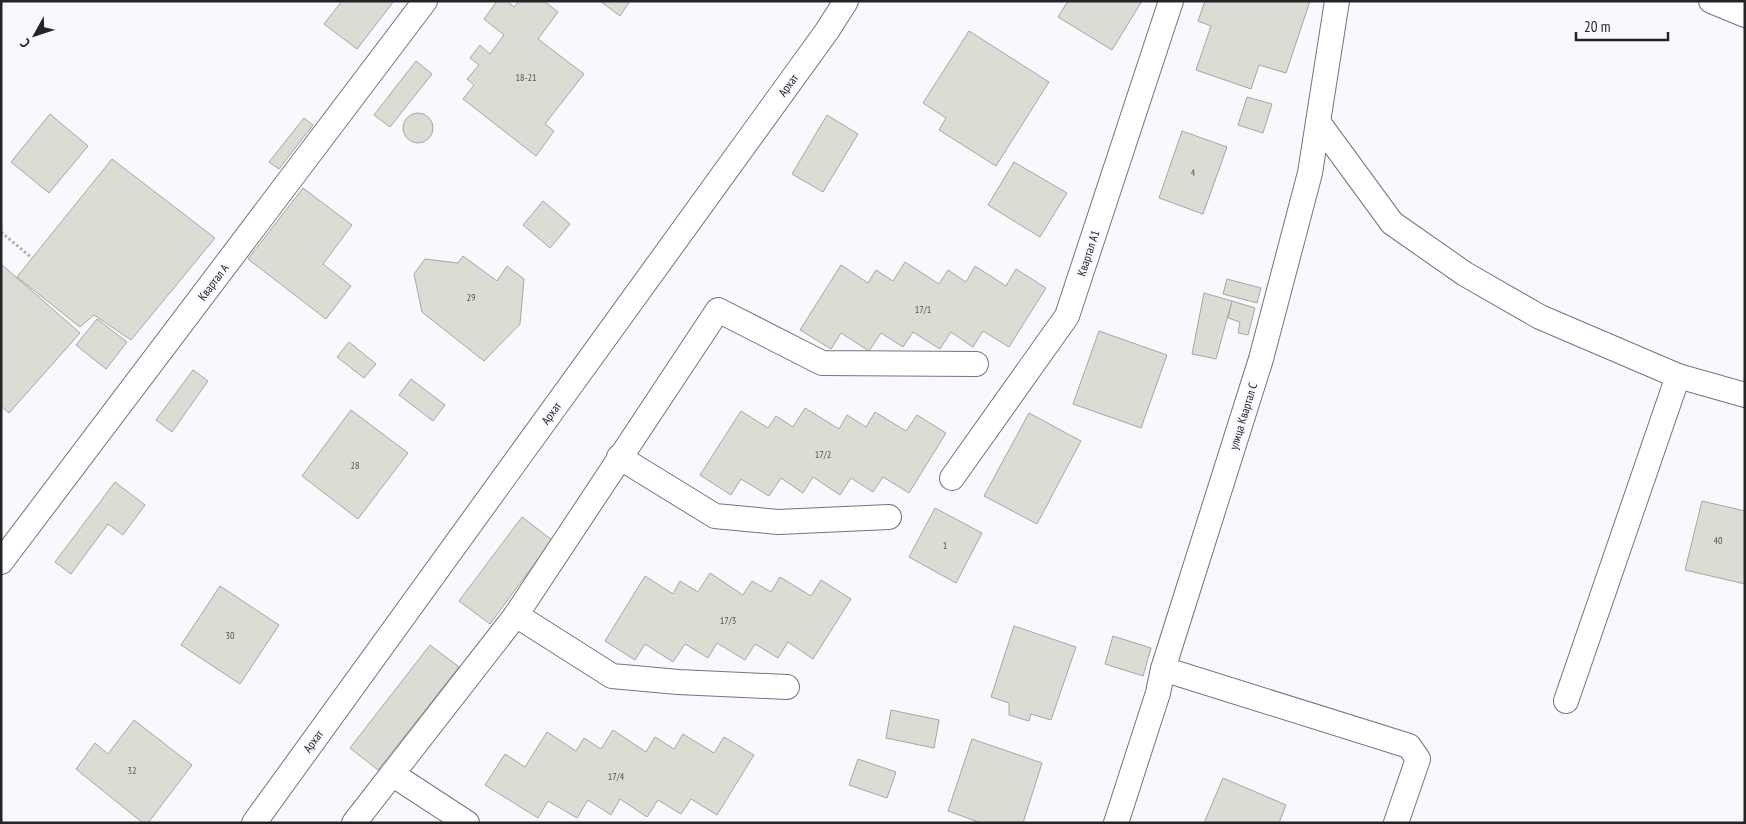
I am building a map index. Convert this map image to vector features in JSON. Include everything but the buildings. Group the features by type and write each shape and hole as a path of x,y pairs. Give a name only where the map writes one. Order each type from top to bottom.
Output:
{"street":[{"name":"Квартал А","path":"1,562 426,1"},
{"name":"Архат","path":"254,823 827,31 846,1"},
{"name":"Квартал А1","path":"952,478 1067,316 1171,1"},
{"name":"улица Квартал С","path":"1116,823 1158,693 1163,669 1260,359 1310,173 1336,1"},
{"path":"1711,1 1745,15"},
{"path":"1318,122 1392,223 1465,274 1540,317 1678,376 1745,395"},
{"path":"354,823 516,615 718,310 822,362 976,364"},
{"path":"1566,701 1678,376"},
{"path":"619,457 715,516 778,522 889,518"},
{"path":"516,615 612,676 678,682 787,687"},
{"path":"1163,669 1409,746 1418,759 1396,823"},
{"path":"392,774 467,823"}],"path":[{"path":"1,232 32,258"}]}
